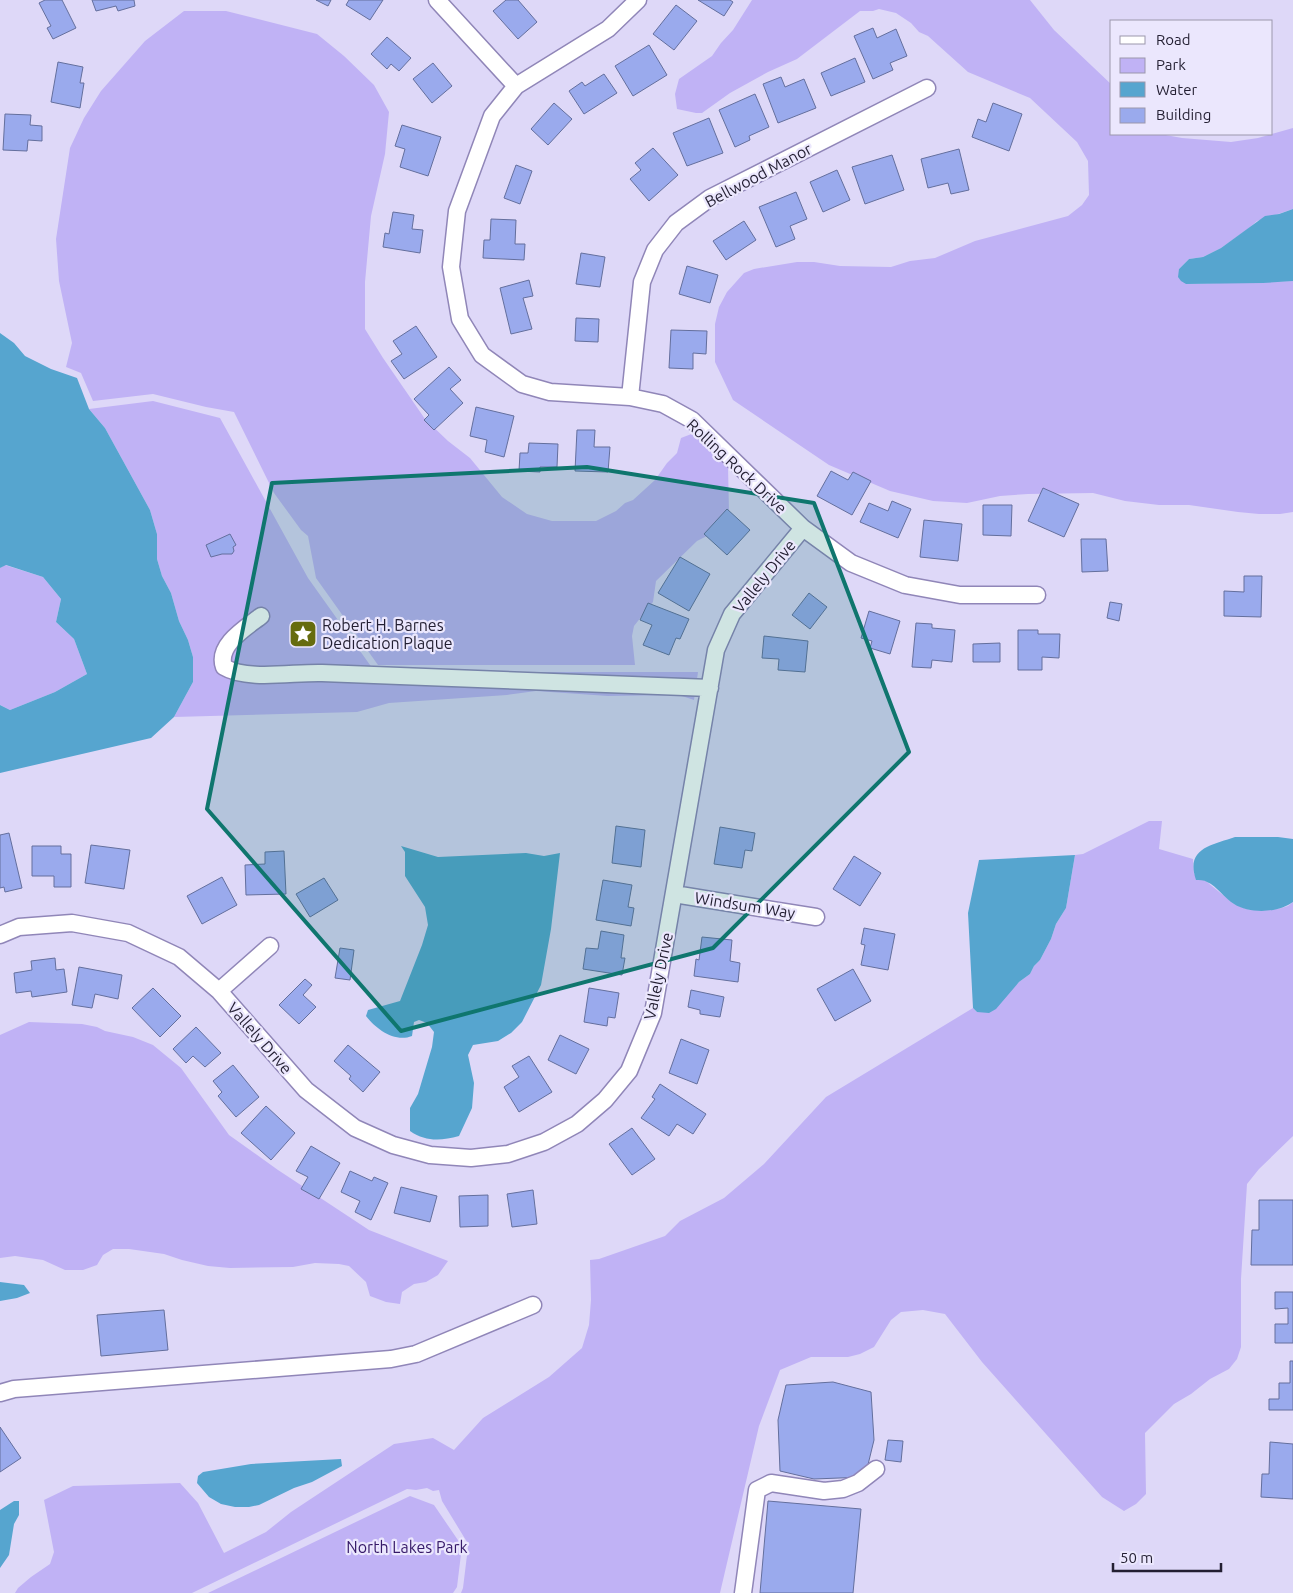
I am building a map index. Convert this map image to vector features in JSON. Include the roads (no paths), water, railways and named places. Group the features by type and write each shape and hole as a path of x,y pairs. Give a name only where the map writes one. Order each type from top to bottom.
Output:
{"street":[{"path":"437,0 516,86"},
{"name":"Rolling Rock Drive","path":"638,0 608,29 516,86 492,116 457,212 451,267 460,319 482,355 522,384 550,392 630,397 663,404 692,420 803,528 851,563 905,586 960,595 1037,595"},
{"name":"Bellwood Manor","path":"630,397 642,282 655,250 676,223 710,198 927,88"},
{"name":"Vallely Drive","path":"0,935 20,927 72,923 128,933 178,957 219,991 306,1090 355,1128 393,1145 430,1155 471,1158 508,1154 544,1142 576,1124 605,1100 629,1071 654,1013 716,650 732,614 803,528"},
{"path":"261,616 234,637 225,653 224,667 238,673 250,674 319,673 710,688"},
{"name":"Windsum Way","path":"674,894 816,917"},
{"path":"219,991 270,946"},
{"path":"0,1393 14,1389 102,1381 391,1360 416,1354 534,1305"},
{"path":"743,1593 757,1490 771,1483 824,1491 843,1489 858,1483 876,1469"}],"water":[{"path":"1293,209 1293,281 1186,284 1178,277 1179,269 1189,259 1203,257 1221,248 1265,216"},
{"path":"0,333 14,343 25,356 51,369 77,378 89,409 105,428 150,510 157,534 157,559 193,657 193,682 174,717 151,738 0,773 0,705 10,710 55,692 87,674 74,639 56,622 61,599 43,577 6,565 0,568"},
{"path":"1235,837 1293,839 1293,902 1287,906 1272,910 1256,911 1234,904 1211,884 1196,880 1194,861 1197,854 1210,846"},
{"path":"401,846 438,857 526,853 544,856 560,853 551,929 541,985 522,1022 511,1033 498,1041 473,1045 468,1055 474,1083 472,1108 459,1136 446,1139 428,1139 410,1131 410,1108 418,1094 432,1047 434,1032 427,1023 419,1020 414,1022 412,1036 399,1038 380,1030 366,1016 368,1010 400,1001 428,925 425,907 405,876 405,852"},
{"path":"1075,855 1066,908 1056,924 1051,939 1040,960 1030,974 1019,982 996,1009 989,1013 977,1012 973,1008 968,913 979,860"},
{"path":"0,1282 24,1285 30,1293 0,1301"},
{"path":"341,1459 342,1466 312,1482 294,1488 259,1505 249,1507 221,1504 209,1497 197,1483 198,1476 203,1472 251,1464"},
{"path":"14,1501 19,1501 19,1515 14,1524 9,1555 0,1568 0,1510"}],"place":[{"name":"Robert H. Barnes Dedication Plaque","path":"303,634"}],"park label":[{"name":"North Lakes Park","path":"407,1547"}]}
